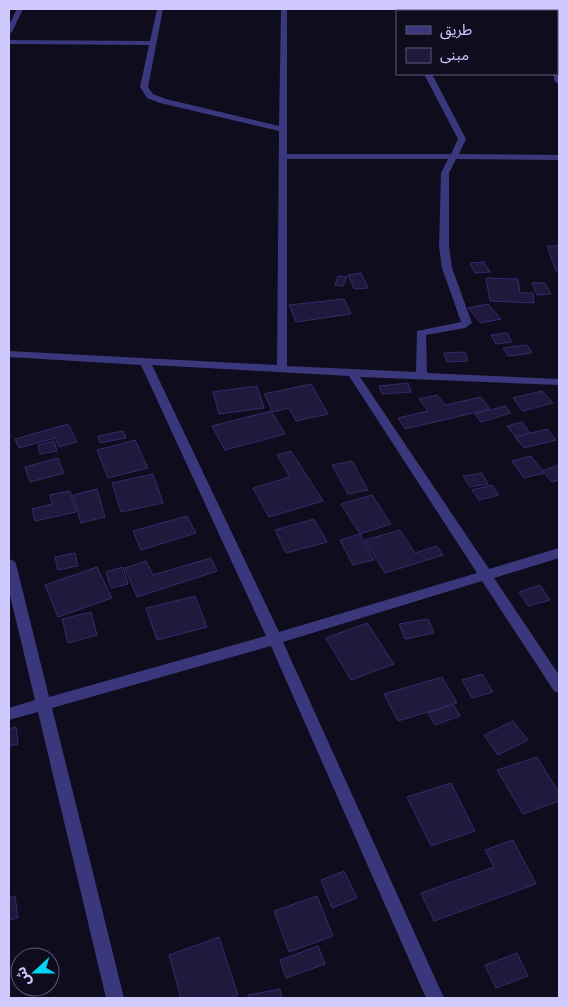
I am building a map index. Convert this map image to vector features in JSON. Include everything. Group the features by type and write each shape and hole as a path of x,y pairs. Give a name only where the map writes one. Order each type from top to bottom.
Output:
{"street":[{"path":"9,32 20,9"},
{"path":"160,9 144,87 150,96 163,101 284,130"},
{"path":"282,369 284,9"},
{"path":"9,42 153,43"},
{"path":"422,376 420,333 461,326 467,323 447,268 444,246 445,174 461,145 462,139 429,75"},
{"path":"283,156 559,157"},
{"path":"9,354 558,384"},
{"path":"146,361 275,639 435,998"},
{"path":"352,373 559,687"},
{"path":"9,714 275,639 559,554"},
{"path":"9,564 115,998"}],"building":[{"path":"547,246 559,246 559,271 556,271"},
{"path":"484,262 490,272 475,273 470,263"},
{"path":"361,273 368,288 354,289 348,275"},
{"path":"338,276 347,277 343,286 335,285"},
{"path":"486,278 518,279 520,293 533,293 534,303 490,301"},
{"path":"532,283 545,283 551,294 537,295"},
{"path":"344,299 351,314 296,322 289,305"},
{"path":"488,304 501,319 481,323 468,308"},
{"path":"507,333 512,342 496,344 491,335"},
{"path":"527,345 532,353 508,356 503,348"},
{"path":"465,352 468,361 447,362 444,353"},
{"path":"408,383 411,392 382,394 379,386"},
{"path":"311,384 328,414 296,421 289,408 273,412 264,394"},
{"path":"257,386 264,408 219,414 213,392"},
{"path":"542,391 553,403 523,411 513,398"},
{"path":"437,395 445,405 481,397 490,409 405,429 398,418 428,411 419,399"},
{"path":"505,406 511,413 481,422 475,414"},
{"path":"271,411 285,434 225,450 212,426"},
{"path":"522,422 530,433 516,437 507,426"},
{"path":"68,424 77,442 59,447 55,438 19,448 15,439"},
{"path":"547,429 556,440 524,448 515,437"},
{"path":"123,431 126,438 100,443 98,436"},
{"path":"135,440 148,468 108,478 97,450"},
{"path":"54,441 57,451 40,454 38,445"},
{"path":"291,451 323,501 269,517 253,488 290,477 277,455"},
{"path":"531,456 544,473 524,478 512,461"},
{"path":"58,458 64,473 30,482 25,467"},
{"path":"352,461 368,490 348,494 332,465"},
{"path":"559,465 559,480 552,482 542,471"},
{"path":"482,473 488,484 470,487 463,476"},
{"path":"153,474 163,503 121,512 112,483"},
{"path":"492,485 499,495 479,500 472,490"},
{"path":"97,489 105,517 81,523 73,495"},
{"path":"70,491 76,512 35,521 32,509 52,504 50,495"},
{"path":"372,495 391,524 360,534 341,504"},
{"path":"187,516 196,533 141,550 133,531"},
{"path":"314,519 327,542 286,553 275,530"},
{"path":"400,530 415,553 437,546 443,555 385,573 365,540"},
{"path":"360,534 374,560 353,565 340,540"},
{"path":"75,553 78,566 58,570 55,557"},
{"path":"211,558 217,571 137,597 125,568 146,561 153,575"},
{"path":"97,567 112,598 58,617 45,585"},
{"path":"123,567 128,584 111,588 106,572"},
{"path":"540,585 550,600 528,606 519,592"},
{"path":"195,596 207,627 157,640 146,608"},
{"path":"91,612 97,635 68,643 62,619"},
{"path":"428,619 434,633 405,639 399,624"},
{"path":"367,623 394,664 351,680 326,638"},
{"path":"482,674 493,692 472,698 462,680"},
{"path":"442,677 457,703 398,721 384,694"},
{"path":"453,704 460,716 435,725 428,713"},
{"path":"513,721 528,740 498,755 484,735"},
{"path":"16,727 18,744 9,746 9,729"},
{"path":"537,757 559,793 559,801 523,814 497,770"},
{"path":"451,783 475,831 431,846 407,797"},
{"path":"513,840 536,884 434,921 421,893 494,867 485,850"},
{"path":"344,871 357,898 332,908 321,880"},
{"path":"15,896 18,918 9,920 9,898"},
{"path":"317,896 333,936 289,952 274,911"},
{"path":"219,937 238,995 230,998 181,998 169,955"},
{"path":"318,946 325,964 286,978 280,960"},
{"path":"517,953 528,976 496,988 485,965"},
{"path":"280,989 282,998 248,998 248,995"}]}
